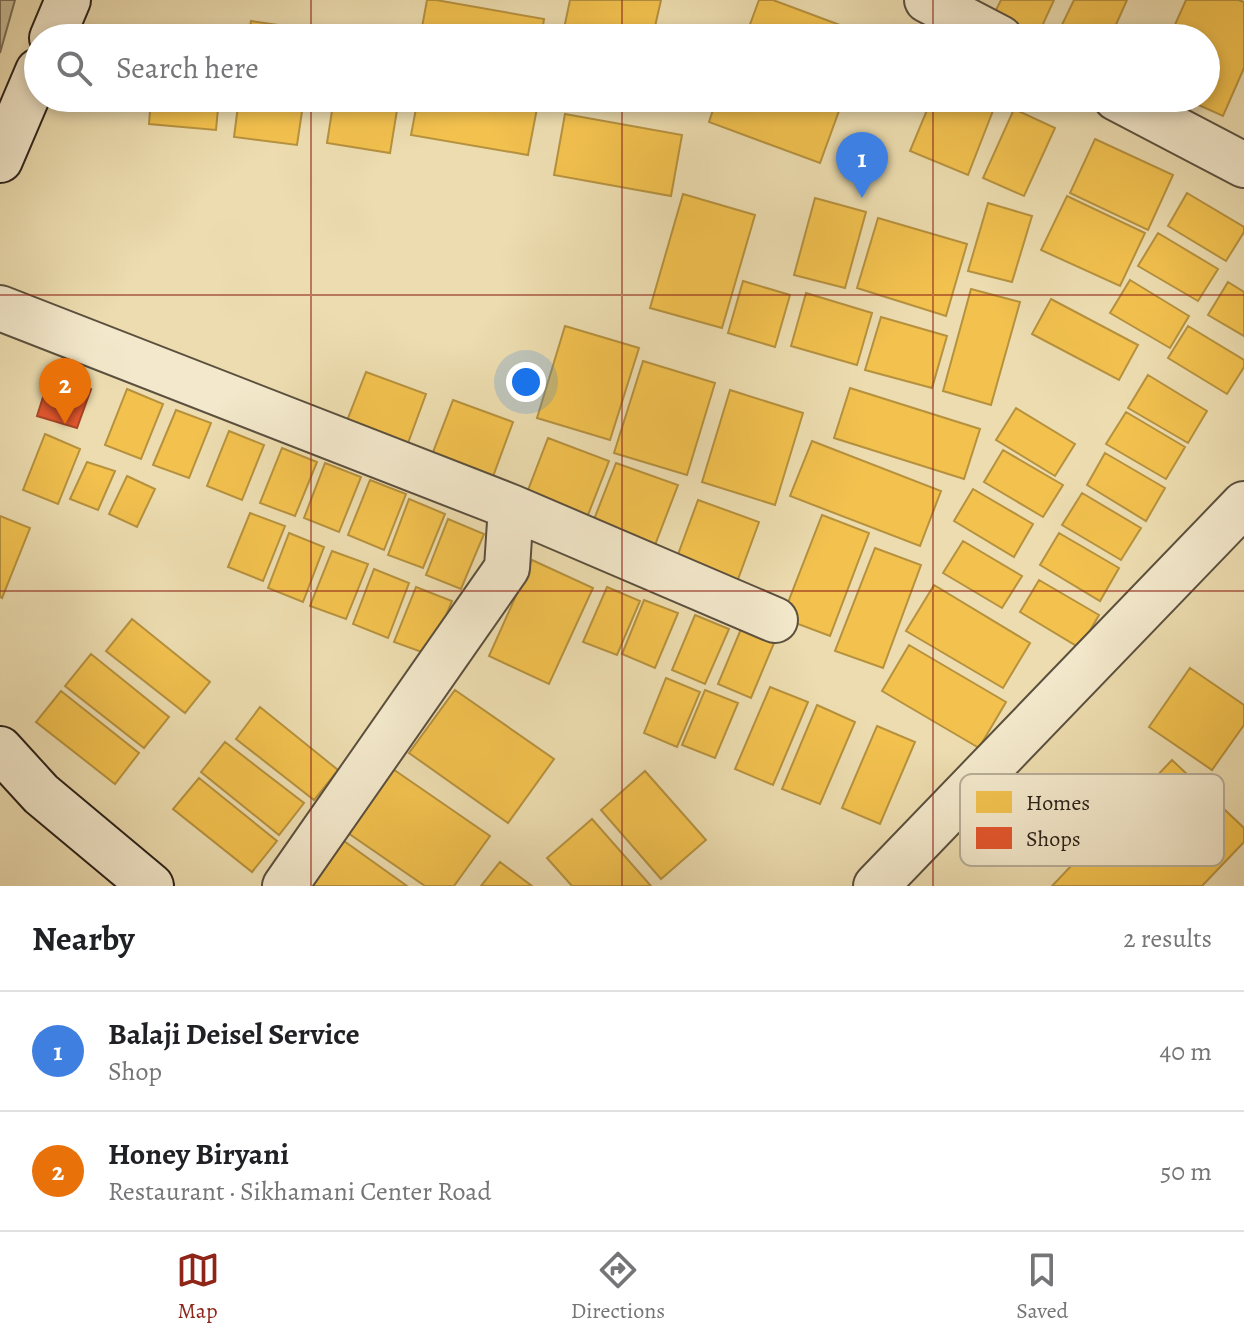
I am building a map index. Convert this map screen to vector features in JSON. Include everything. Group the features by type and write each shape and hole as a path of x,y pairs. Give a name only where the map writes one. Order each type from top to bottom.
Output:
{"street":[{"path":"58,24 68,0"},
{"path":"927,0 973,24"},
{"path":"0,160 24,104"},
{"path":"1143,112 1244,165"},
{"path":"0,308 511,507 775,620"},
{"path":"285,886 507,568 511,507"},
{"path":"987,774 1239,519"},
{"path":"0,749 41,794 151,886"},
{"path":"876,886 960,801"}],"shaded area":[{"path":"0,0 15,0 0,53"}],"building: Homes":[{"path":"427,0 544,19 543,24 423,24"},
{"path":"570,0 661,0 656,24 565,24"},
{"path":"759,0 773,0 837,24 750,24"},
{"path":"1001,0 1054,0 1043,24 1015,24 994,14"},
{"path":"1074,0 1127,0 1116,24 1062,24"},
{"path":"1186,0 1244,2 1244,68 1223,116 1214,112 1220,112 1220,24 1175,24"},
{"path":"150,112 218,112 216,130 149,124"},
{"path":"237,112 302,112 297,145 234,137"},
{"path":"332,112 397,112 390,153 327,143"},
{"path":"415,112 536,112 528,155 411,135"},
{"path":"712,112 839,112 820,163 709,122"},
{"path":"926,112 992,112 968,175 910,151"},
{"path":"1013,112 1020,112 1055,128 1024,196 983,178"},
{"path":"565,114 682,135 671,196 554,175"},
{"path":"1095,139 1173,175 1148,230 1070,193"},
{"path":"1187,193 1244,227 1226,261 1168,226"},
{"path":"683,194 755,215 722,328 650,308"},
{"path":"1067,196 1145,233 1120,286 1041,250"},
{"path":"815,198 866,212 845,288 794,275"},
{"path":"988,203 1032,216 1012,282 968,271"},
{"path":"878,218 967,244 946,316 857,288"},
{"path":"1158,233 1218,269 1198,301 1138,266"},
{"path":"1130,280 1189,316 1170,348 1110,313"},
{"path":"743,281 790,295 775,347 728,333"},
{"path":"1228,282 1244,292 1244,336 1208,315"},
{"path":"971,289 1020,302 991,405 943,391"},
{"path":"806,293 872,313 857,365 791,346"},
{"path":"1051,299 1138,345 1119,380 1032,334"},
{"path":"881,317 947,336 932,388 865,370"},
{"path":"565,326 639,348 610,440 537,418"},
{"path":"1188,326 1244,360 1244,367 1227,394 1168,358"},
{"path":"643,361 715,383 687,475 614,453"},
{"path":"366,372 426,394 404,454 343,431"},
{"path":"1148,375 1207,411 1188,443 1128,408"},
{"path":"850,388 980,429 964,479 834,438"},
{"path":"127,389 163,404 141,459 105,445"},
{"path":"730,390 803,413 775,505 702,482"},
{"path":"453,400 513,422 491,482 430,460"},
{"path":"1016,408 1075,444 1055,476 996,440"},
{"path":"176,410 211,423 189,478 153,465"},
{"path":"1126,412 1185,447 1166,479 1106,444"},
{"path":"229,431 264,445 242,500 207,486"},
{"path":"45,434 80,449 58,504 23,490"},
{"path":"548,438 609,461 586,520 525,498"},
{"path":"812,441 941,491 920,546 790,496"},
{"path":"282,448 317,462 295,516 260,503"},
{"path":"1003,450 1063,485 1043,517 984,482"},
{"path":"1105,453 1165,488 1146,521 1087,485"},
{"path":"87,462 115,471 98,510 70,499"},
{"path":"325,463 361,477 339,532 304,518"},
{"path":"616,463 678,485 655,545 593,522"},
{"path":"127,476 155,489 137,527 109,514"},
{"path":"370,480 406,494 384,550 348,535"},
{"path":"973,489 1033,524 1014,557 954,521"},
{"path":"1082,493 1141,528 1121,560 1062,525"},
{"path":"409,499 445,514 423,568 388,555"},
{"path":"698,500 759,522 737,582 676,560"},
{"path":"250,513 285,526 263,581 228,567"},
{"path":"822,515 869,533 830,636 782,618"},
{"path":"0,516 30,528 2,598 0,597"},
{"path":"448,519 484,534 461,589 426,575"},
{"path":"289,533 324,547 303,602 268,588"},
{"path":"1059,533 1119,568 1100,601 1040,565"},
{"path":"963,541 1022,576 1002,608 943,573"},
{"path":"875,548 921,565 883,668 835,651"},
{"path":"332,551 368,564 346,619 310,606"},
{"path":"532,560 593,588 549,684 489,656"},
{"path":"374,569 409,583 388,638 353,624"},
{"path":"1039,580 1099,615 1080,648 1020,612"},
{"path":"934,585 1030,643 1003,688 906,631"},
{"path":"416,587 452,601 430,655 394,642"},
{"path":"607,587 640,601 617,655 583,642"},
{"path":"644,600 678,613 655,668 622,654"},
{"path":"695,615 729,629 705,684 672,670"},
{"path":"132,619 210,682 185,713 106,651"},
{"path":"741,629 774,643 751,698 718,684"},
{"path":"909,645 1006,702 979,748 882,691"},
{"path":"91,654 169,717 144,748 65,686"},
{"path":"1190,668 1244,705 1244,725 1212,770 1149,727"},
{"path":"666,678 700,692 677,747 644,733"},
{"path":"770,687 808,702 773,785 735,769"},
{"path":"455,690 554,759 508,823 409,753"},
{"path":"705,690 738,703 715,758 682,745"},
{"path":"61,691 139,753 115,784 36,722"},
{"path":"817,705 855,722 820,804 782,789"},
{"path":"260,707 338,770 314,800 236,739"},
{"path":"877,726 915,742 880,824 842,808"},
{"path":"225,742 304,803 279,835 201,772"},
{"path":"1172,760 1187,774 1159,774"},
{"path":"390,767 490,836 454,886 425,886 345,831"},
{"path":"645,771 706,840 661,879 601,810"},
{"path":"199,778 277,841 252,872 173,809"},
{"path":"1224,809 1244,828 1244,842 1224,863"},
{"path":"592,819 651,886 572,886 547,858"},
{"path":"344,841 407,886 312,886"},
{"path":"500,862 532,886 481,886"},
{"path":"1071,866 1221,866 1202,886 1052,886"}],"building: Shops":[{"path":"50,375 91,389 77,428 37,416"}],"place":[{"name":"Balaji Deisel Service","path":"862,198"},
{"name":"Honey Biryani","path":"65,424"}]}
